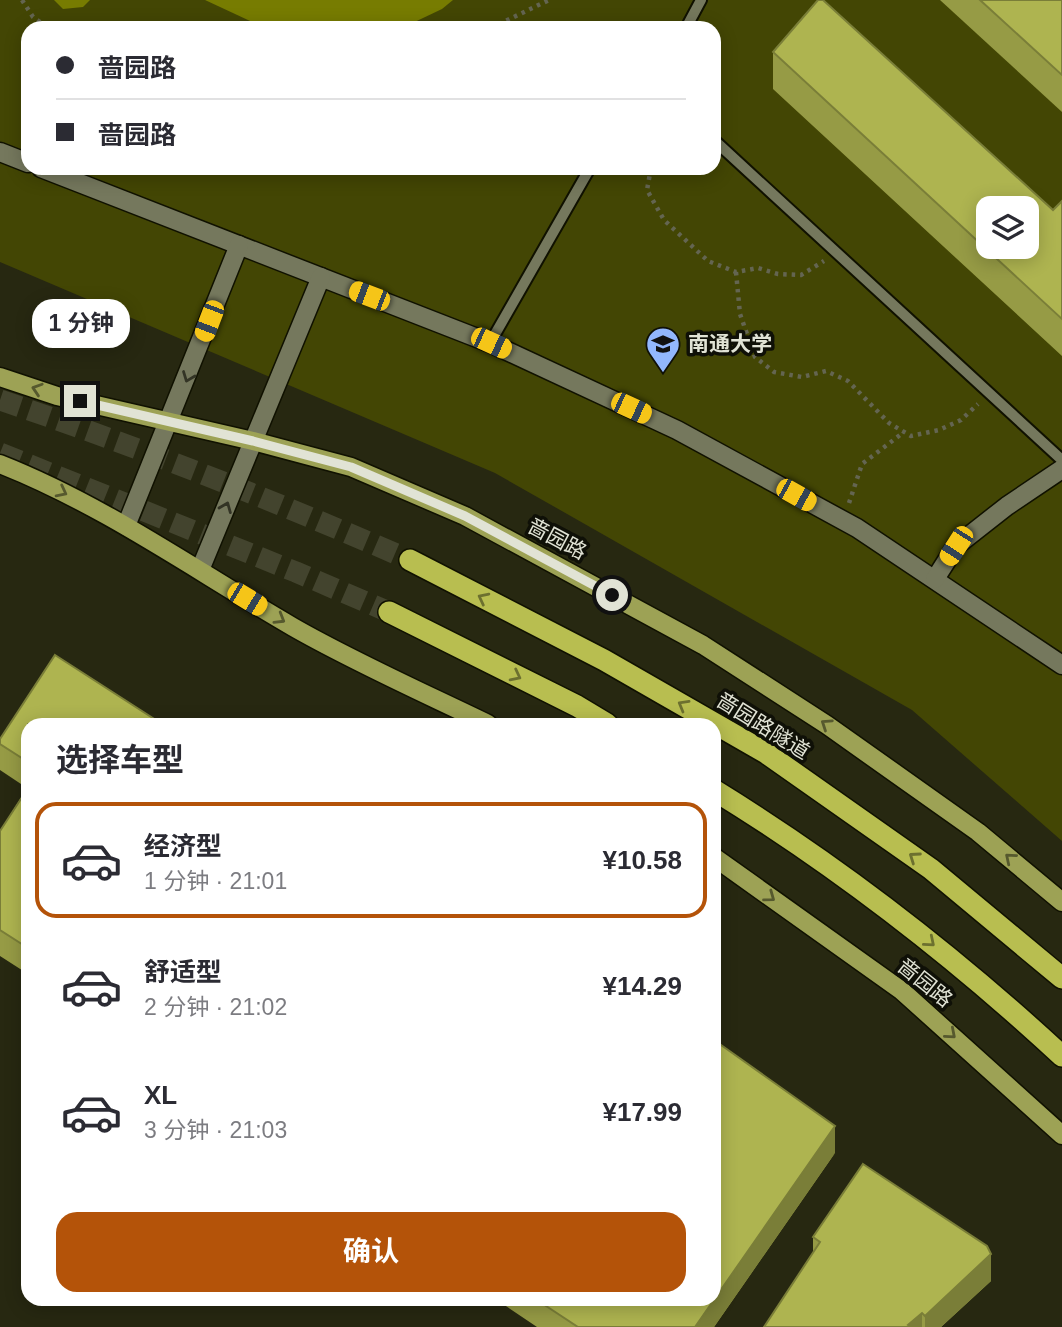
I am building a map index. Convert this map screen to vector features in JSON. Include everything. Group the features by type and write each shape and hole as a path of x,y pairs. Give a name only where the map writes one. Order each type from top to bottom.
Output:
{"highway":[{"name":"啬园路隧道","path":"410,560 604,660 705,718"},
{"path":"389,612 597,718"},
{"name":"啬园路隧道","path":"721,727 766,753 931,869 1062,978"},
{"path":"721,794 754,814 892,911 1062,1056"}],"main road":[{"name":"啬园路","path":"0,377 57,396 253,441 351,467 465,516 703,645 827,725 967,824 1062,902"},
{"path":"0,464 28,475 126,526 295,628 476,718"},
{"name":"啬园路","path":"721,862 902,991 1062,1135"}],"street":[{"path":"0,152 21,160"},
{"path":"59,175 491,343 677,430 843,520 1062,664"},
{"path":"126,526 239,245"},
{"path":"200,570 321,277"},
{"path":"935,579 956,546 1007,506 1062,469"}],"lane":[{"path":"690,21 701,0"},
{"path":"721,146 1062,460"},
{"path":"491,343 586,175"}],"path":[{"path":"22,0 38,21"},
{"path":"505,21 548,0"},
{"path":"650,175 647,190 664,220 708,261 736,272 758,268 778,274 801,275 837,254"},
{"path":"736,272 740,314 755,357 774,372 802,377 826,371 848,381 888,424 911,436 939,430 961,420 989,393"},
{"path":"843,520 862,464 904,432"}],"shaded area":[{"name":"南通大学","path":"0,0 1062,0 1062,841 912,710 495,473 0,262"},
{"path":"54,0 90,0 83,7 63,9"},
{"path":"205,0 453,0 442,9 417,21 250,21"}],"building":[{"path":"818,0 823,0 1038,196 976,196 976,240 773,52"},
{"path":"980,0 1062,0 1062,75"},
{"path":"1039,197 1053,210 1062,201 1062,319 997,259 1039,259"},
{"path":"55,655 153,718 21,718 21,758 0,744 0,739"},
{"path":"21,799 21,944 0,930 0,831"},
{"path":"721,1045 835,1126 721,1290"},
{"path":"863,1164 987,1246 991,1254 925,1316 922,1313 908,1325 911,1327 764,1327 820,1242 813,1237"},
{"path":"546,1306 710,1306 695,1327 578,1327"}],"tunnel":[{"path":"0,400 206,476 410,560"},
{"path":"0,453 389,612"}],"place":[{"name":"南通大学","path":"663,374"}],"route":[{"path":"80,401 351,467 465,516 612,595"}]}
